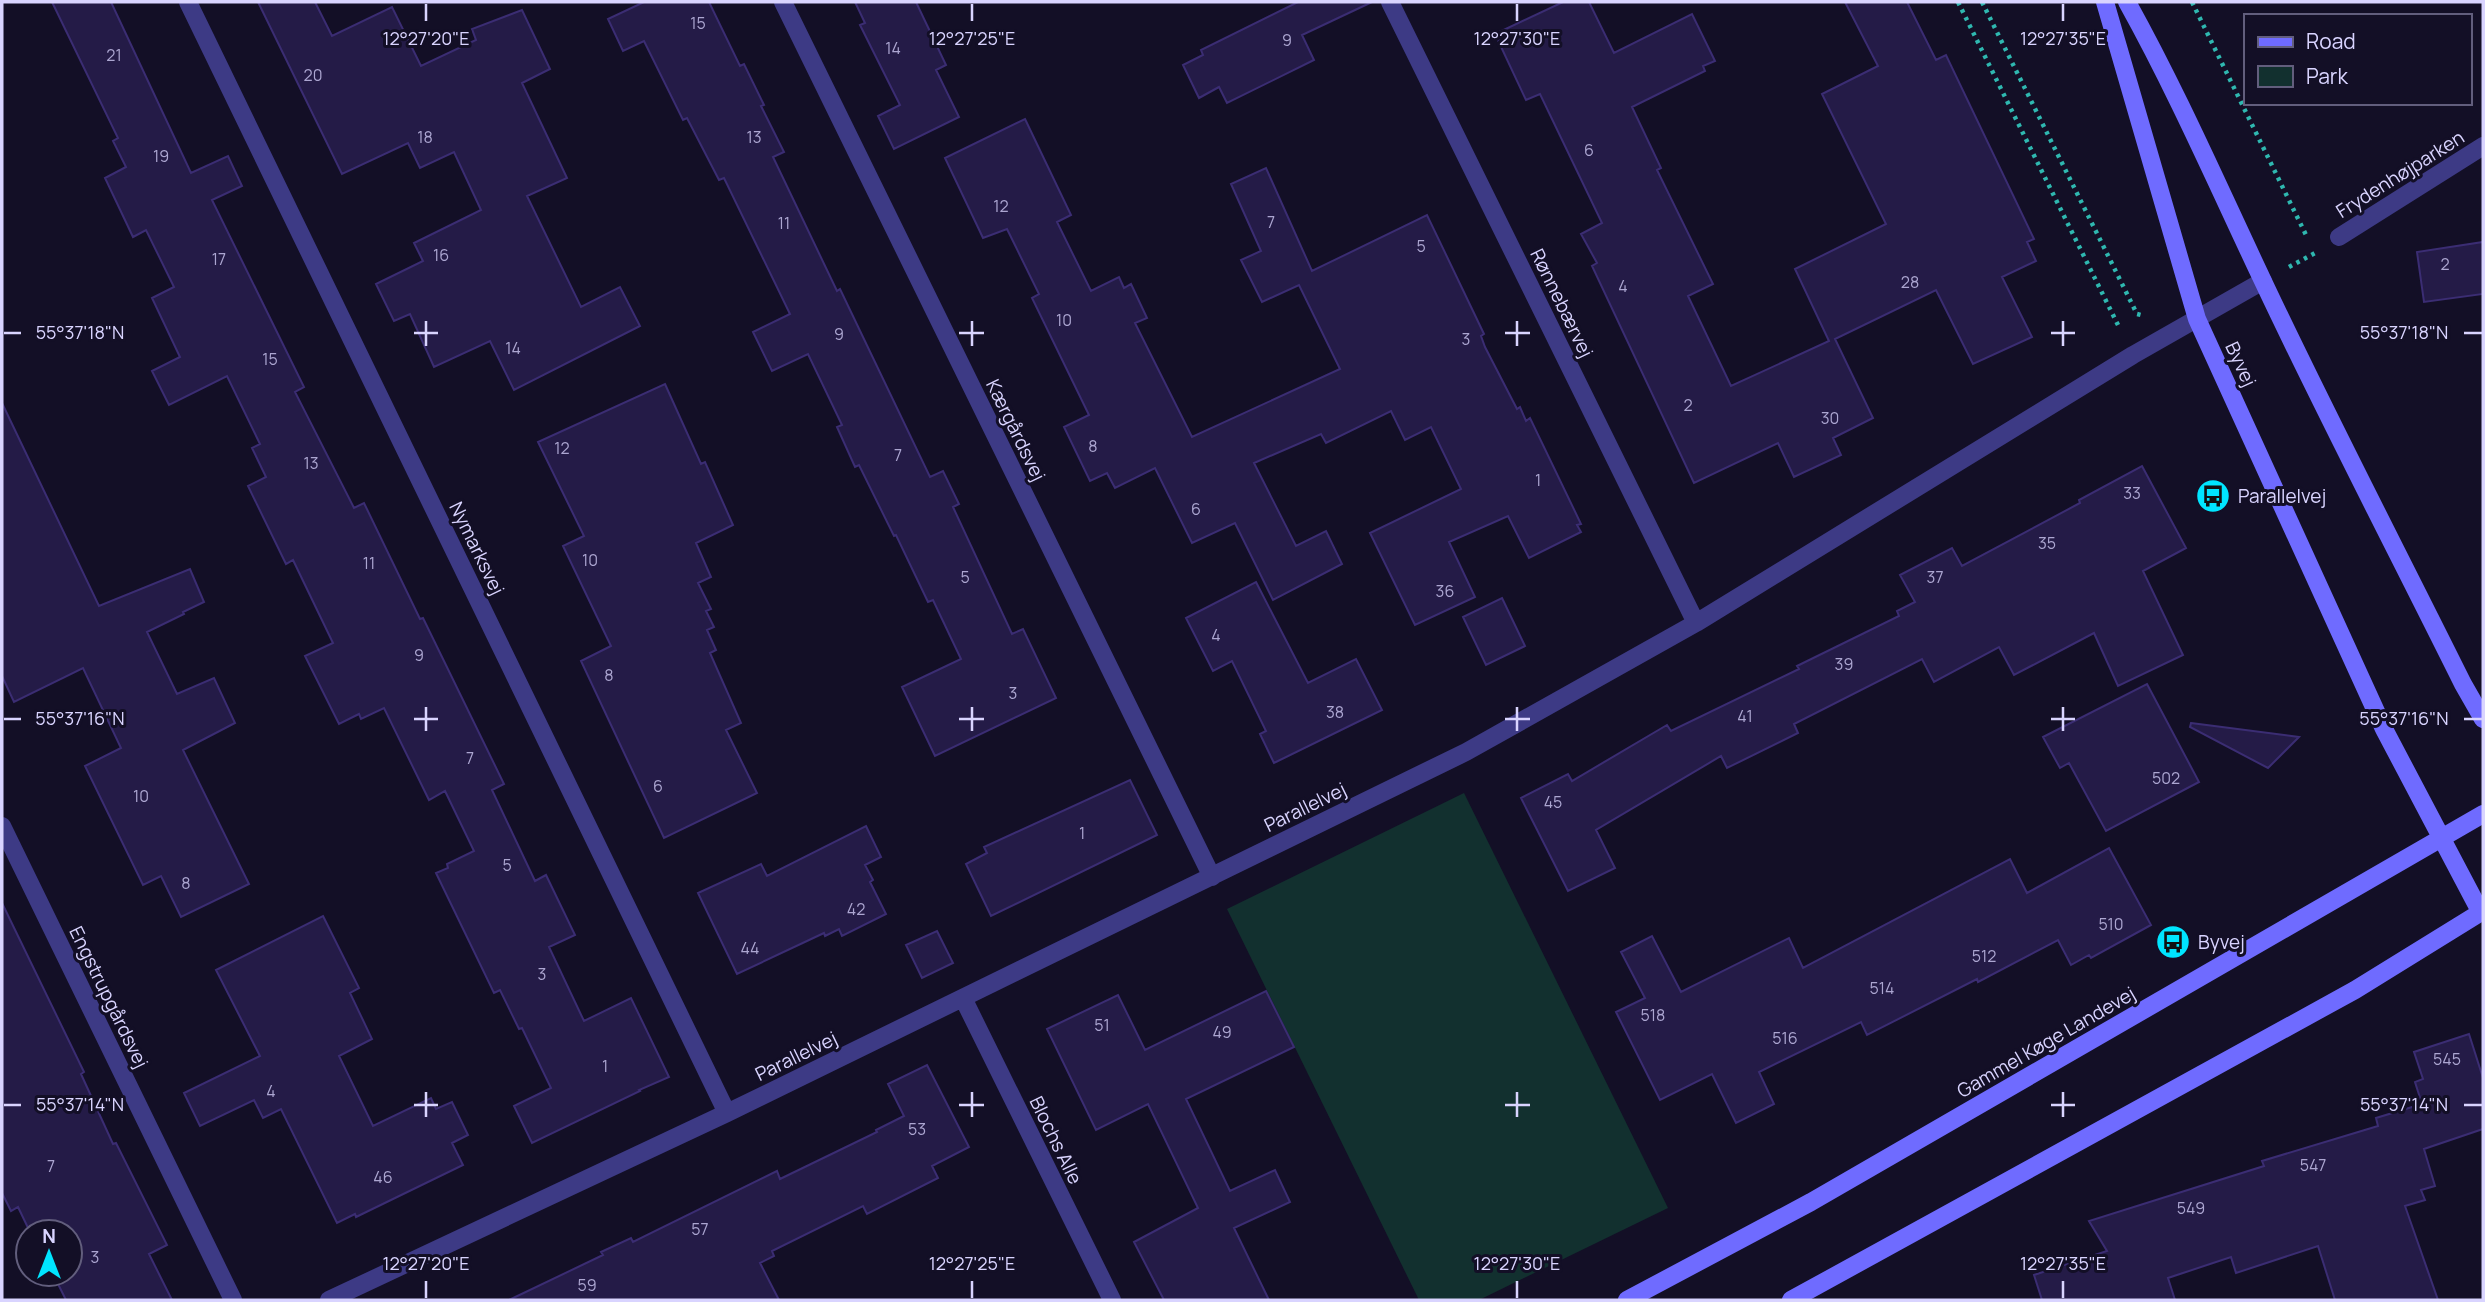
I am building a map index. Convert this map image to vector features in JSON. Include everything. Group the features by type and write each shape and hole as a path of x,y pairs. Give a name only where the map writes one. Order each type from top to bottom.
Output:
{"street":[{"name":"Nymarksvej","path":"188,2 727,1113"},
{"name":"Kærgårdsvej","path":"783,2 1212,877"},
{"name":"Rønnebærvej","path":"1390,2 1696,623"},
{"name":"Byvej","path":"2105,2 2197,319 2384,730 2482,912"},
{"path":"2127,2 2160,62 2263,281 2463,684 2483,719"},
{"name":"Frydenhøjparken","path":"2339,237 2483,146"},
{"name":"Parallelvej","path":"329,1300 727,1113 1466,752 1696,623 2133,355 2263,281"},
{"name":"Gammel Køge Landevej","path":"1627,1300 1811,1202 2483,814"},
{"name":"Engstrupgårdsvej","path":"2,826 233,1300"},
{"path":"1791,1300 2355,990 2482,912"},
{"name":"Blochs Alle","path":"963,998 1112,1300"}],"path":[{"path":"1958,2 2133,355"},
{"path":"1983,2 2137,314 2197,319"},
{"path":"2192,2 2315,253"},
{"path":"2263,281 2339,237"}],"green space":[{"path":"1464,793 1668,1208 1479,1300 1419,1300 1227,909"}],"building":[{"path":"52,2 111,2 191,173 228,156 242,186 212,200 304,387 295,392 354,508 364,503 504,784 492,790 535,881 546,875 575,935 549,947 584,1021 631,998 669,1077 532,1143 514,1106 551,1088 500,990 494,993 436,873 448,868 447,864 474,851 445,791 429,800 384,708 361,719 359,714 339,724 305,656 333,643 293,560 286,564 248,486 266,477 252,448 260,444 227,376 169,405 152,371 180,357 152,298 174,287 146,230 133,237 105,178 126,167 113,141 118,138"},
{"path":"258,2 315,2 332,36 392,7 421,66 476,40 472,29 522,10 550,69 522,83 567,178 527,196 581,307 620,287 640,326 514,390 490,341 434,367 410,314 394,321 376,284 423,261 414,243 481,210 454,152 420,168 408,143 342,174"},
{"path":"644,2 709,2 740,66 744,64 764,105 761,106 784,152 773,157 837,291 840,289 930,477 943,471 959,504 953,507 1012,634 1023,629 1056,698 935,756 902,687 961,659 933,600 928,602 859,465 855,467 837,427 842,425 808,354 772,371 753,332 790,314 724,178 719,180 687,118 683,120 644,41 623,51 608,19"},
{"path":"855,2 916,2 946,65 936,70 959,117 894,149 878,116 900,105 860,25 865,23"},
{"path":"1298,2 1372,2 1302,35 1314,60 1227,103 1219,87 1199,98 1183,65 1203,55 1201,50"},
{"path":"1563,2 1589,2 1614,53 1692,14 1715,61 1703,66 1705,71 1632,107 1661,168 1657,170 1713,284 1688,296 1731,386 1829,341 1795,269 1886,224 1822,94 1878,66 1845,2 1907,2 1936,60 1946,55 2034,239 2027,242 2036,261 2002,277 2032,337 1973,364 1936,290 1835,339 1873,418 1833,438 1841,455 1794,477 1778,443 1694,483 1592,266 1597,263 1581,234 1602,223 1540,94 1526,100 1495,34"},
{"path":"1025,119 1071,215 1057,222 1091,291 1119,277 1124,288 1131,284 1147,318 1135,323 1192,437 1340,369 1299,285 1262,302 1241,260 1261,251 1231,184 1266,168 1312,271 1427,215 1484,334 1481,336 1485,347 1517,409 1520,407 1526,421 1530,418 1581,524 1577,525 1581,532 1529,558 1508,516 1449,542 1475,597 1415,625 1370,533 1461,489 1431,427 1405,440 1391,411 1326,443 1321,434 1254,463 1296,546 1326,531 1342,564 1273,600 1235,523 1192,543 1155,468 1115,488 1107,473 1090,481 1064,427 1089,415 1032,298 1039,294 1007,229 983,238 945,158"},
{"path":"2483,242 2483,294 2424,302 2417,252"},
{"path":"665,384 701,464 705,462 733,525 696,543 711,577 698,583 711,609 706,611 714,627 707,630 716,650 710,653 741,723 726,730 757,793 664,838 581,661 611,646 563,546 584,536 538,442"},
{"path":"2,403 99,606 190,569 204,602 147,632 177,694 214,678 235,723 183,750 249,884 181,917 161,876 143,885 85,766 121,748 83,668 14,702 2,676"},
{"path":"2142,466 2186,548 2143,571 2183,655 2118,686 2094,633 2014,675 1999,647 1934,682 1922,659 1794,724 1798,733 1727,768 1721,756 1596,830 1615,868 1568,891 1521,798 1568,774 1572,781 1667,725 1671,731 1799,669 1797,666 1899,616 1897,611 1915,602 1900,575 1952,548 1962,566 2080,503 2079,500"},
{"path":"1256,582 1308,683 1356,659 1382,710 1274,763 1260,734 1266,731 1232,661 1213,671 1186,618"},
{"path":"1502,598 1525,646 1486,665 1463,617"},
{"path":"2147,684 2199,782 2106,831 2069,763 2060,768 2043,737"},
{"path":"2191,723 2299,737 2268,768 2190,727"},
{"path":"1130,780 1157,835 991,916 966,864 987,853 984,847"},
{"path":"866,826 881,857 865,865 873,880 870,882 886,914 842,936 839,929 825,936 824,933 737,974 698,893 761,864 767,876"},
{"path":"2109,848 2151,925 2091,958 2089,955 2071,965 2058,940 1867,1035 1861,1022 1759,1072 1774,1104 1736,1123 1712,1074 1660,1100 1616,1012 1645,998 1621,952 1652,936 1681,992 1789,938 1803,968 2010,859 2027,893"},
{"path":"2,903 84,1072 81,1074 113,1144 116,1143 167,1245 149,1254 172,1300 66,1300 60,1288 84,1288 84,1218 23,1218 18,1207 11,1211 2,1193"},
{"path":"323,916 359,988 350,993 372,1039 339,1056 373,1126 431,1098 436,1109 452,1102 468,1135 452,1143 463,1165 356,1217 355,1214 337,1223 281,1109 263,1118 254,1100 200,1126 184,1093 260,1056 216,970"},
{"path":"937,931 953,963 922,978 906,945"},
{"path":"1266,991 1294,1047 1186,1099 1230,1191 1275,1170 1290,1202 1234,1228 1269,1300 1164,1300 1134,1242 1198,1208 1148,1104 1096,1130 1047,1029 1118,995 1145,1050"},
{"path":"2469,1034 2483,1078 2483,1129 2424,1149 2435,1186 2421,1190 2425,1200 2405,1206 2438,1300 2335,1300 2318,1246 2236,1273 2231,1257 2168,1278 2175,1300 2042,1300 2034,1275 2107,1251 2089,1221 2264,1166 2262,1161 2378,1126 2376,1118 2422,1104 2415,1082 2423,1079 2414,1052"},
{"path":"927,1065 969,1147 932,1166 938,1178 867,1214 863,1206 772,1251 774,1256 760,1263 779,1300 509,1300 603,1255 601,1252 631,1238 633,1242 777,1171 780,1179 877,1132 876,1130 904,1116 888,1084"}],"place":[{"name":"Parallelvej","path":"2213,496"},
{"name":"Byvej","path":"2173,942"}]}
